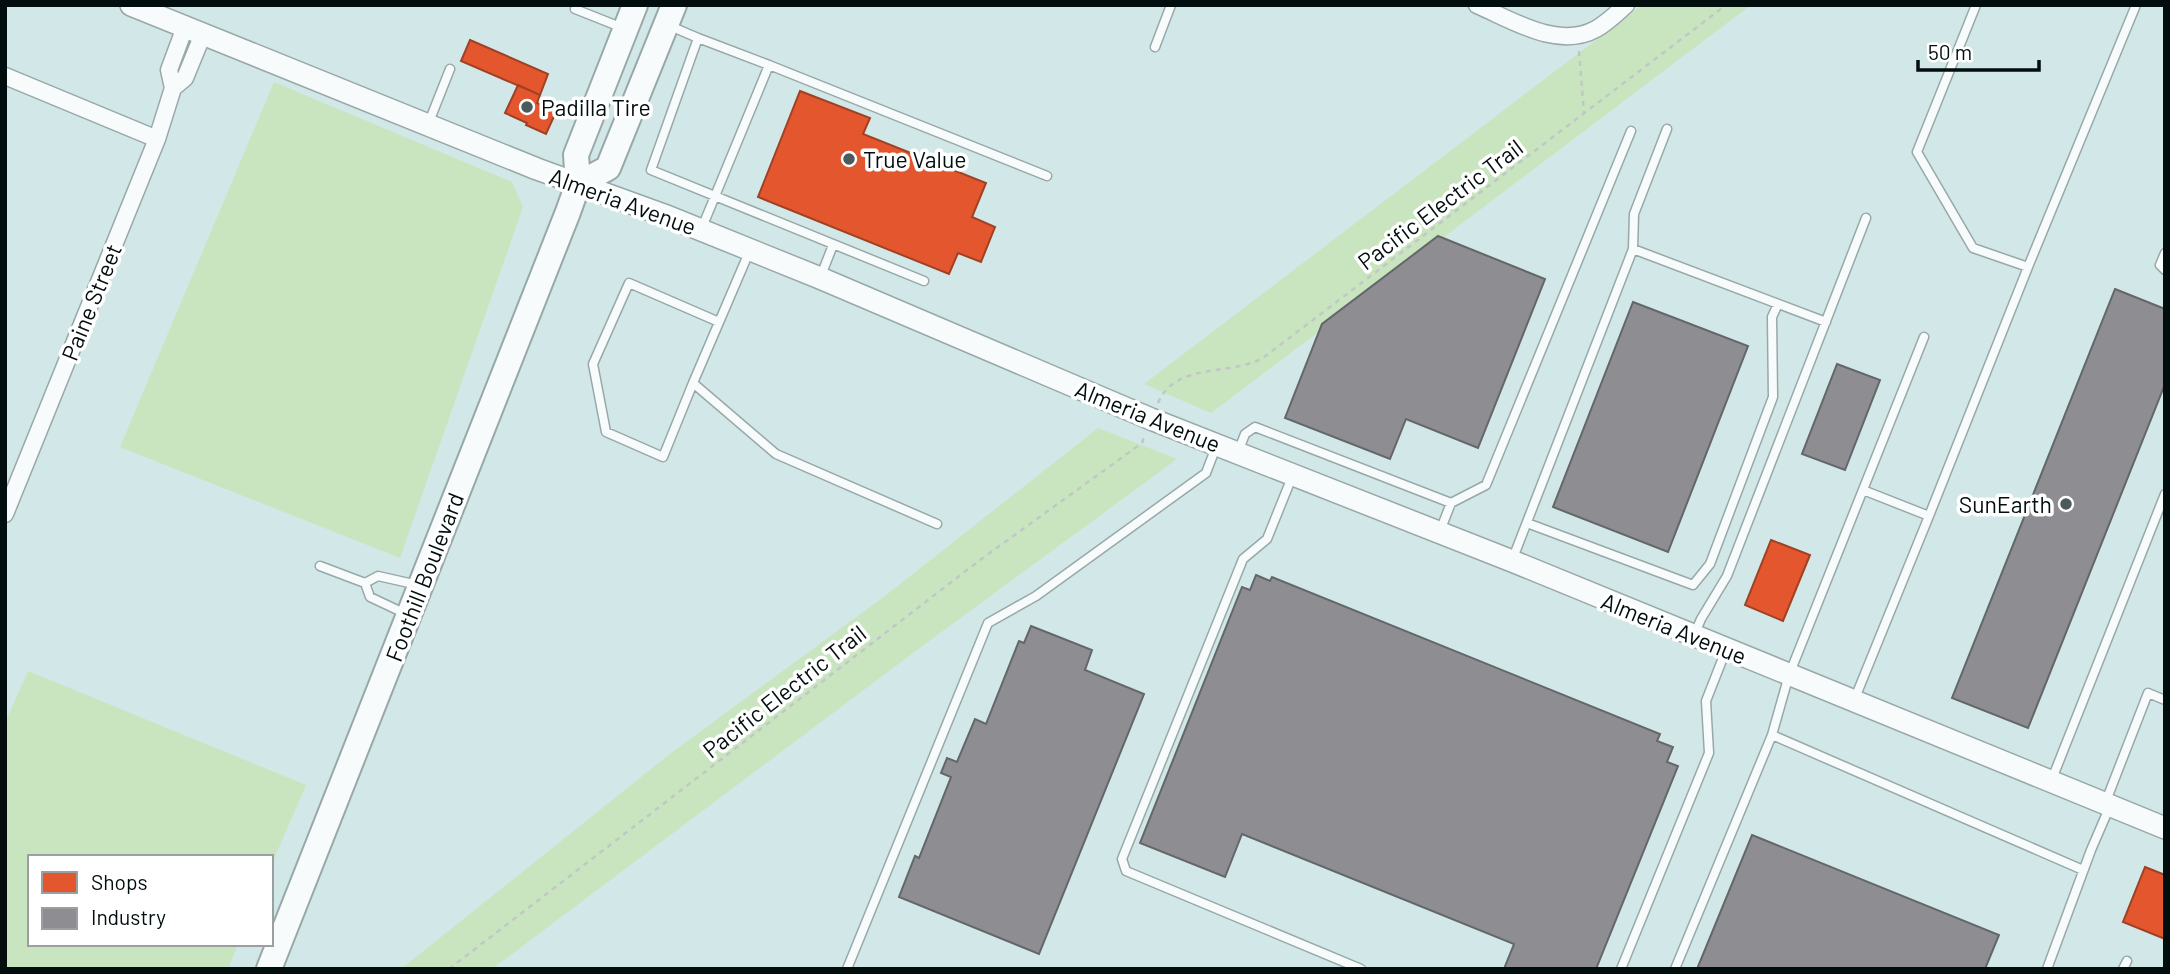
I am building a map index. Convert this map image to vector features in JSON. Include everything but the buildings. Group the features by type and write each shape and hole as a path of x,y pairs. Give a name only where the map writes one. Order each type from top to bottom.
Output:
{"main road":[{"name":"Foothill Boulevard","path":"269,969 578,184 576,155 635,5"},
{"path":"578,184 608,168 670,15"}],"street":[{"name":"Almeria Avenue","path":"131,5 428,125 820,278 1151,419 1512,561 2165,828"},
{"path":"1476,5 1548,35 1578,37 1597,29 1626,5"},
{"name":"Paine Street","path":"5,514 157,139 173,88 169,70 194,31"},
{"path":"5,76 157,139"}],"lane":[{"path":"1155,47 1171,5"},
{"path":"1976,5 1917,152 1973,247 2028,267"},
{"path":"1854,701 2136,5"},
{"path":"575,9 625,29"},
{"path":"670,15 698,38 1047,176"},
{"path":"698,38 651,170 924,281"},
{"path":"701,230 769,65"},
{"path":"428,125 450,69"},
{"path":"1512,561 1633,249 1634,214 1667,130"},
{"path":"1440,532 1451,503 1486,485 1631,131"},
{"path":"1694,636 1727,576 1866,218"},
{"path":"820,278 834,246"},
{"path":"1633,249 1826,322"},
{"path":"719,322 629,282 593,364 606,432 663,457 750,250"},
{"path":"2162,267 2165,253"},
{"path":"1527,523 1693,585 1710,564 1773,397 1772,317 1778,304"},
{"path":"1675,969 1772,735 1789,675 1924,337"},
{"path":"693,383 776,454 937,524"},
{"path":"1238,453 1245,434 1255,427 1451,503"},
{"path":"847,969 988,624 1037,596 1206,473 1217,445"},
{"path":"1293,475 1268,539 1243,559 1122,859 1126,871 1361,969"},
{"path":"1863,490 1929,516"},
{"path":"2050,781 2165,494"},
{"path":"320,566 365,583 378,576 421,586"},
{"path":"365,583 370,597 409,616"},
{"path":"1622,969 1709,753 1706,701 1727,649"},
{"path":"2047,969 2148,693 2165,699"},
{"path":"1772,735 2083,870"}],"path":[{"name":"Pacific Electric Trail","path":"1161,397 1167,386 1179,379 1251,365 1263,358 1726,5"},
{"path":"1578,37 1584,114"},
{"name":"Pacific Electric Trail","path":"449,969 979,559 1142,443"}],"green space":[{"path":"1642,5 1751,5 1211,413 1144,384"},
{"path":"274,82 512,182 523,207 400,558 120,447"},
{"path":"1098,428 1177,459 492,969 401,969 671,753 885,596"},
{"path":"28,671 306,785 273,861 273,855 28,855 28,946 237,946 228,969 5,969 5,723"}],"place":[{"name":"Padilla Tire","path":"527,107"},
{"name":"True Value","path":"849,159"},
{"name":"SunEarth","path":"2066,504"}]}
